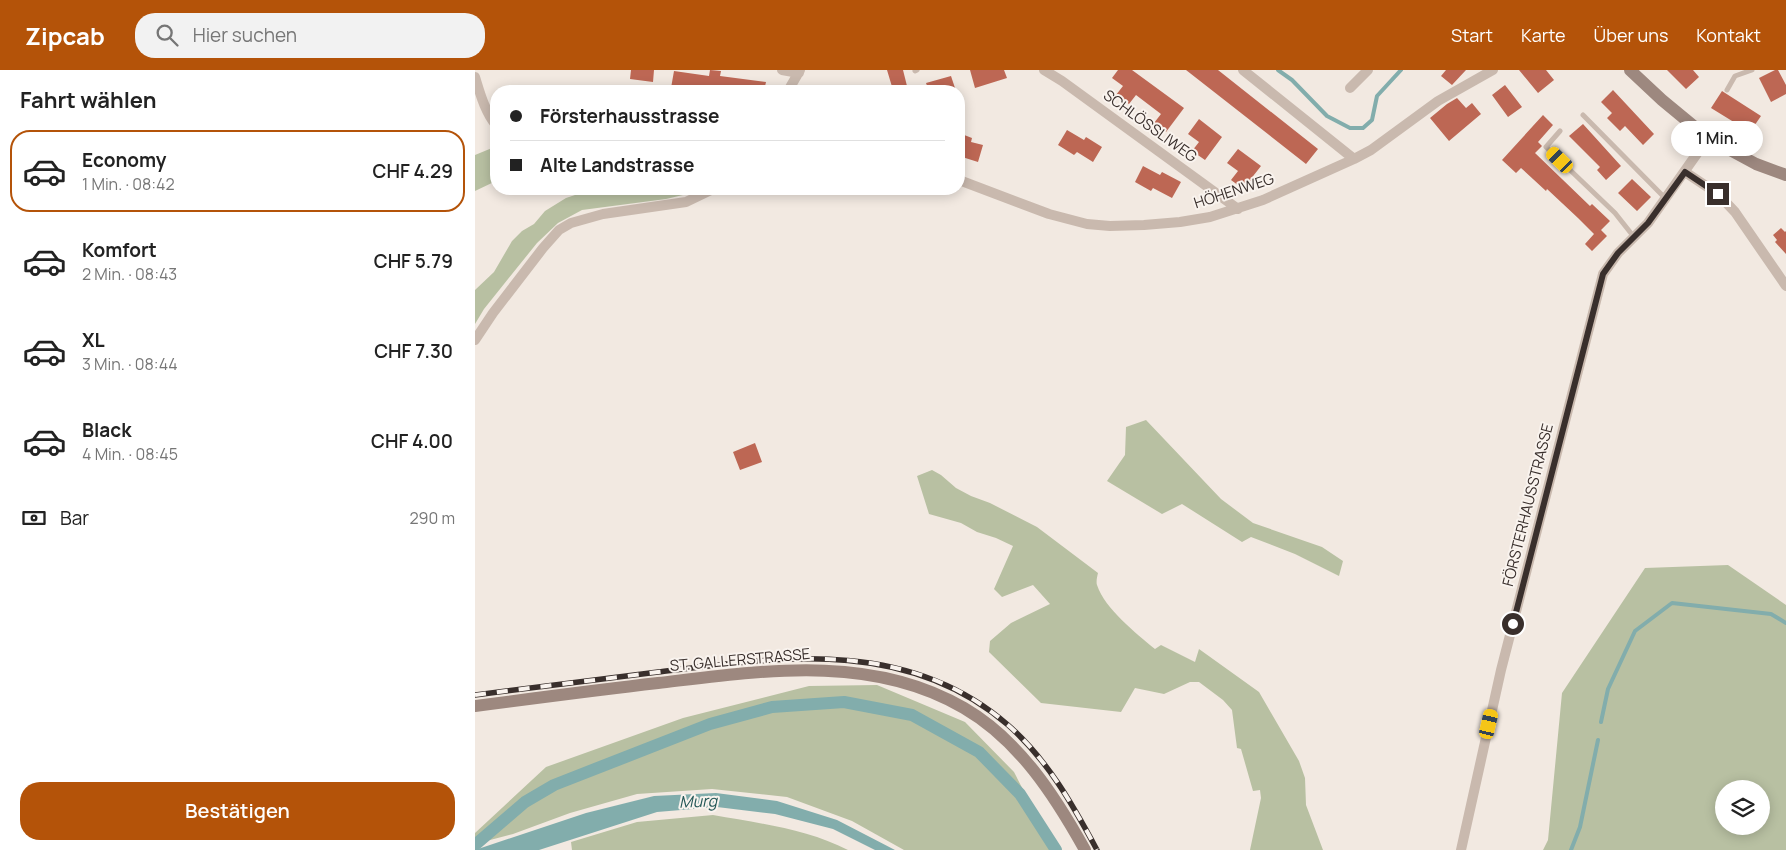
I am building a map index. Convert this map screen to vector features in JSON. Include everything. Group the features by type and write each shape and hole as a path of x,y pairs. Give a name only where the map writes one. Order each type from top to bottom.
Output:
{"main road":[{"path":"1630,70 1662,100 1708,138 1756,164 1786,175"},
{"name":"ST. GALLERSTRASSE","path":"475,706 754,672 816,670 846,672 898,681 950,700 974,714 1000,734 1035,771 1064,814 1085,850"}],"street":[{"path":"782,70 799,71 791,85"},
{"name":"SCHLÖSSLIWEG","path":"1044,70 1062,81 1238,209"},
{"path":"1243,70 1354,159"},
{"path":"1349,88 1368,70"},
{"name":"HÖHENWEG","path":"965,182 1049,214 1087,224 1127,225 1180,222 1238,209 1354,159 1371,150 1438,101 1493,70"},
{"path":"475,77 490,116"},
{"name":"FÖRSTERHAUSSTRASSE","path":"1461,850 1501,670 1603,274 1618,253 1648,223 1708,138"},
{"path":"1685,172 1718,194 1735,212 1786,286"},
{"path":"475,340 488,319 559,230 571,223 603,214 686,202 701,195"}],"lane":[{"path":"1727,90 1735,76 1752,70"},
{"path":"1583,115 1665,199"},
{"path":"1560,131 1546,146 1615,213 1634,236"}],"green space":[{"path":"490,149 490,184 475,191 475,155"},
{"path":"575,195 683,195 582,210 558,223 537,243 484,309 475,324 475,290 494,272 512,241 522,231 534,224 545,211 566,198"},
{"path":"1146,420 1221,499 1253,523 1322,547 1343,561 1339,576 1295,554 1251,537 1242,542 1182,504 1162,514 1107,481 1125,455 1126,427"},
{"path":"932,470 956,488 1037,527 1098,573 1097,585 1107,603 1122,620 1155,649 1161,645 1195,662 1199,649 1259,692 1299,761 1305,778 1306,805 1323,850 1250,850 1261,798 1260,790 1253,791 1241,749 1237,748 1232,710 1223,700 1199,682 1190,682 1164,694 1135,688 1121,712 1041,703 989,652 990,641 1011,623 1050,604 1033,585 1002,597 994,589 1013,546 977,532 961,523 929,514 917,476"},
{"path":"1728,565 1786,605 1786,850 1543,850 1548,840 1562,693 1645,568"},
{"path":"877,685 965,722 1014,772 1054,850 904,850 852,821 787,797 712,789 637,794 570,813 513,834 475,844 475,833 546,767 683,718 809,686"},
{"path":"713,815 799,832 848,850 572,850 571,842 637,822"}],"water":[{"name":"Murg","path":"716,793 777,801 837,820 895,850 875,850 833,829 775,814 717,807 657,812 539,850 475,850 586,813 654,796"}],"building":[{"path":"631,70 654,70 653,82 630,79"},
{"path":"710,70 721,71 720,76 766,82 765,85 672,85 674,71 709,76"},
{"path":"887,70 903,70 907,85 892,85"},
{"path":"970,70 1004,70 1007,78 975,88"},
{"path":"1118,70 1132,70 1184,108 1166,132 1154,123 1161,114 1136,95 1129,104 1116,95 1123,86 1112,78"},
{"path":"1186,70 1218,70 1318,149 1306,164"},
{"path":"1446,70 1466,70 1452,85 1441,76"},
{"path":"1519,70 1546,70 1554,80 1538,93"},
{"path":"1667,70 1693,70 1699,77 1686,89"},
{"path":"1778,70 1786,85 1786,94 1771,102 1759,78"},
{"path":"951,76 954,85 927,85 926,83"},
{"path":"1505,85 1522,107 1508,117 1492,95"},
{"path":"1613,90 1654,134 1643,145 1625,126 1620,131 1607,118 1612,113 1601,102"},
{"path":"1722,91 1761,116 1750,132 1711,108"},
{"path":"1457,98 1466,108 1472,103 1481,114 1449,141 1430,118"},
{"path":"1543,115 1553,125 1538,142 1542,146 1535,153 1590,206 1592,204 1610,221 1601,230 1607,236 1592,251 1585,244 1594,234 1547,189 1546,191 1521,168 1516,173 1502,160"},
{"path":"1199,119 1222,137 1205,160 1192,151 1199,142 1188,134"},
{"path":"1583,124 1621,166 1606,180 1597,170 1600,167 1569,136"},
{"path":"1067,130 1084,140 1086,137 1102,147 1093,162 1077,152 1074,155 1058,145"},
{"path":"965,135 972,138 971,142 983,145 978,162 965,158"},
{"path":"1238,149 1261,166 1250,180 1253,182 1246,191 1231,180 1238,171 1227,163"},
{"path":"1143,166 1160,175 1162,172 1181,182 1172,198 1153,188 1151,191 1135,182"},
{"path":"1632,179 1651,197 1637,211 1618,193"},
{"path":"1781,228 1786,231 1786,254 1775,242 1777,240 1773,235"},
{"path":"755,443 762,462 740,470 733,452"}],"waterway":[{"path":"1278,70 1292,80 1327,116 1350,128 1363,128 1372,120 1377,96 1401,70"},
{"path":"1601,722 1608,689 1635,631 1672,603 1771,614 1786,623"},
{"path":"475,845 525,802 554,785 710,724 772,707 844,702 912,715 979,752 1020,794 1056,850"},
{"path":"1571,850 1580,827 1598,740"}],"railway":[{"path":"475,695 704,666 750,662 796,659 841,660 885,666 928,677 969,697 1008,725 1035,753 1058,783 1097,850"}],"route":[{"path":"1513,624 1603,274 1618,253 1648,223 1685,172 1718,194"}]}
